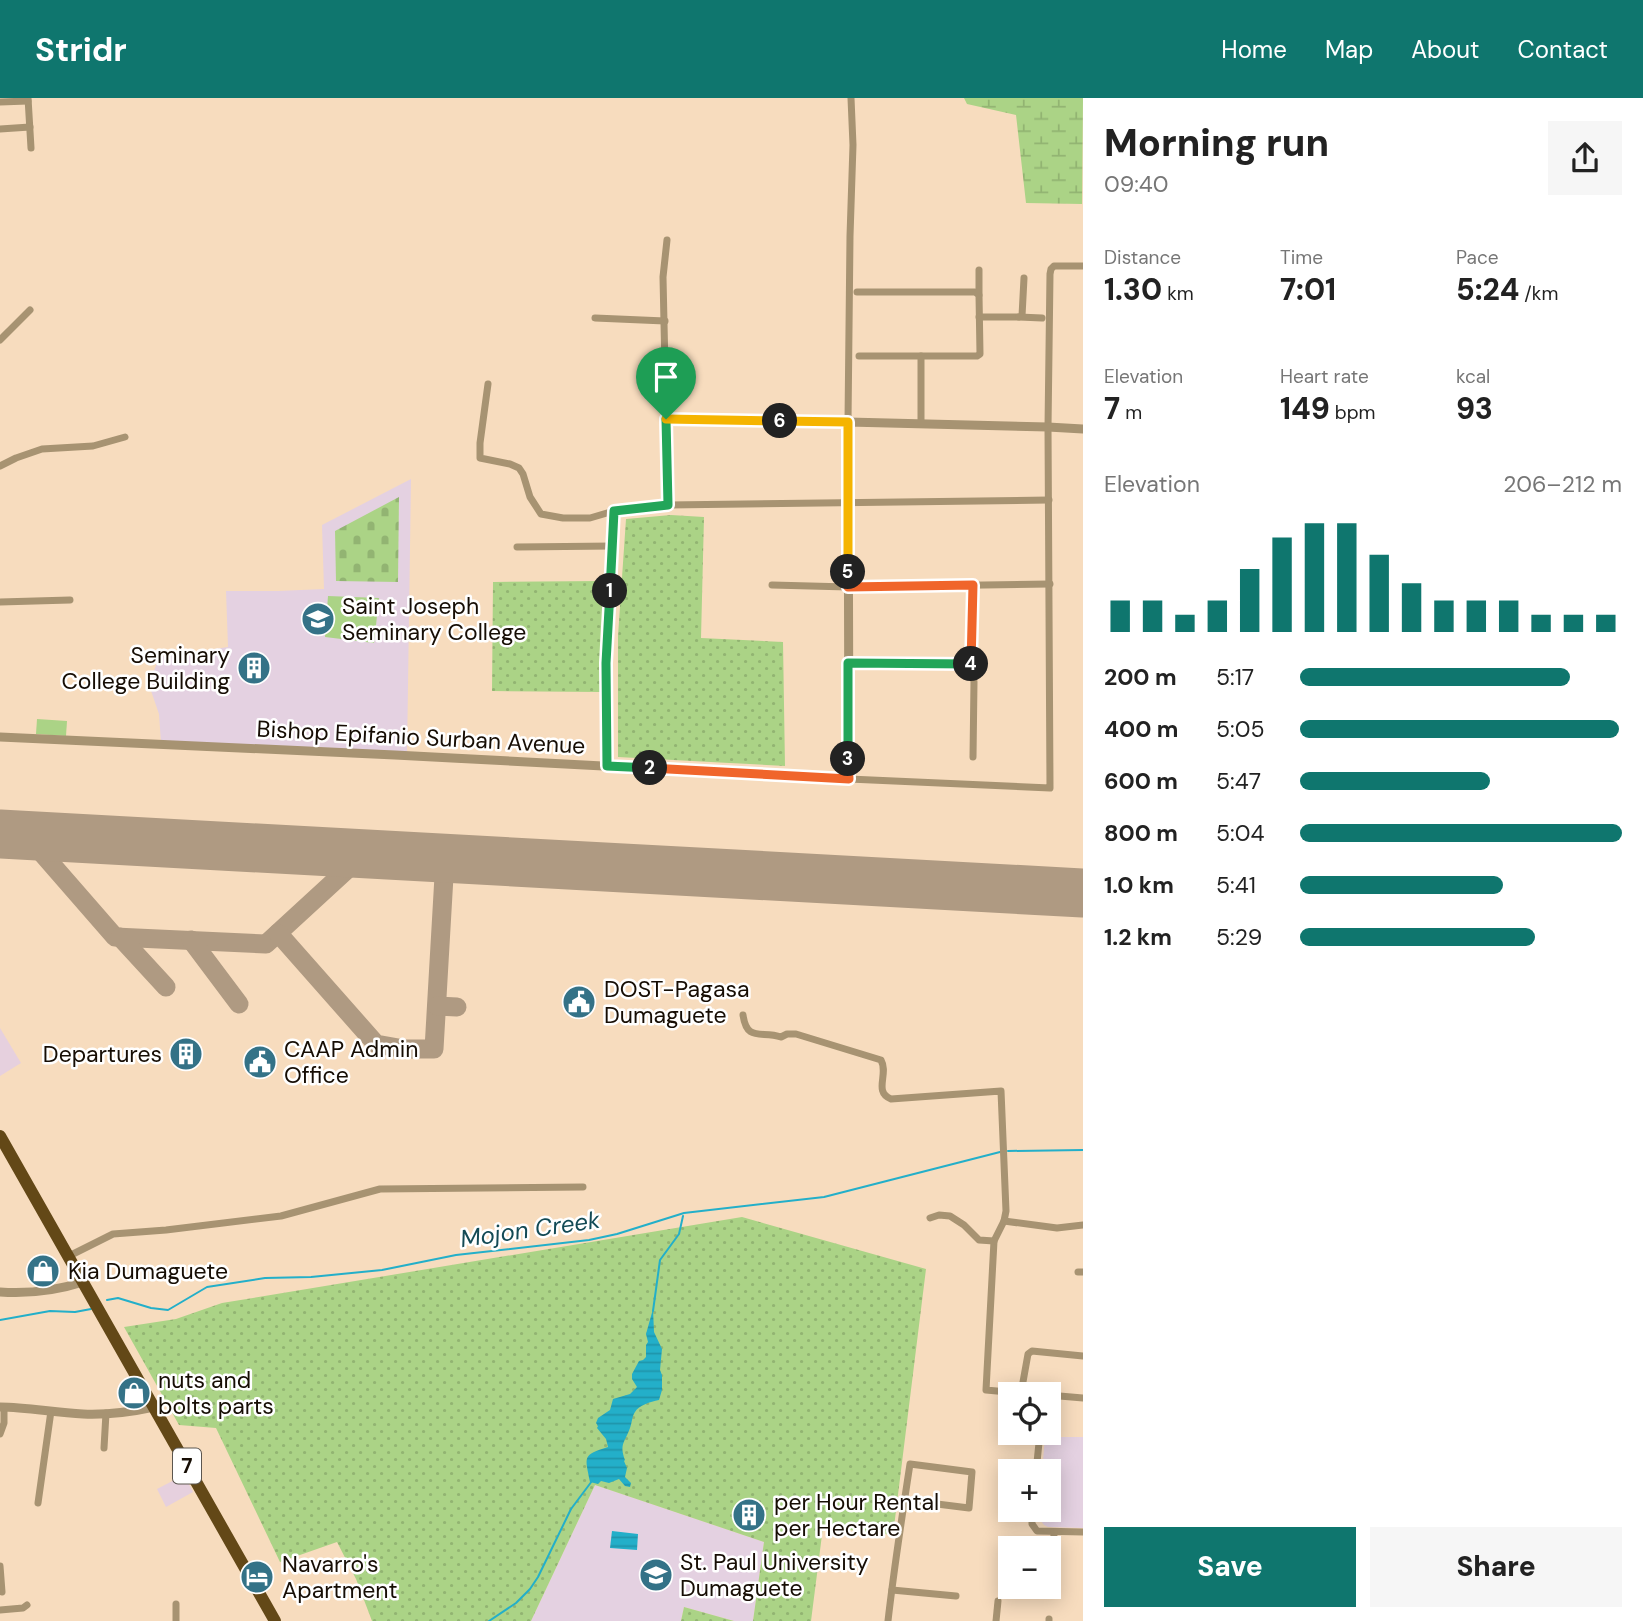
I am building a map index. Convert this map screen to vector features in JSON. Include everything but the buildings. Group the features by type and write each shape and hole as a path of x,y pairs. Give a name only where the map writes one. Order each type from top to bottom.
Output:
{"highway":[{"name":"7","path":"0,1136 275,1621"}],"street":[{"path":"849,779 848,422 853,145 851,98"},
{"path":"0,102 28,99 31,148"},
{"path":"0,130 30,127"},
{"path":"667,240 663,277 668,505"},
{"path":"772,586 1050,584 1050,274 1054,266 1083,266"},
{"path":"859,356 980,354 979,270"},
{"path":"1018,317 1024,313 1024,278"},
{"path":"858,292 975,292 979,295"},
{"path":"0,340 30,310"},
{"path":"979,317 1042,318"},
{"path":"596,318 665,321"},
{"path":"921,356 921,424"},
{"path":"488,384 480,458 519,468 530,497 541,514 590,517 614,511 668,505 1049,500"},
{"path":"666,419 1083,429"},
{"path":"0,466 42,449 93,446 125,437"},
{"path":"607,766 606,663 614,511"},
{"path":"517,547 613,546"},
{"name":"Bishop Epifanio Surban Avenue","path":"0,737 1050,788 1050,584"},
{"path":"973,585 973,757"},
{"path":"0,602 70,600"},
{"path":"848,663 971,664"},
{"path":"743,1015 748,1031 753,1034 781,1037 796,1034 881,1060 884,1067 882,1089 887,1098 1001,1091 1006,1200 1004,1222 994,1241 986,1390 998,1391"},
{"path":"69,1256 113,1234 281,1216 380,1189 583,1188"},
{"path":"930,1218 950,1216 979,1240 994,1241"},
{"path":"1004,1222 1057,1228 1083,1225"},
{"path":"0,1292 43,1292 83,1282"},
{"path":"1023,1382 1028,1354 1032,1351 1083,1356"},
{"path":"1061,1396 1083,1398"},
{"path":"0,1434 4,1423 2,1407 83,1414 129,1412 154,1407"},
{"path":"38,1503 51,1411"},
{"path":"104,1448 106,1413"},
{"path":"888,1621 910,1464 972,1472 969,1508 905,1500"},
{"path":"1032,1522 1034,1529 1042,1532 1083,1532"},
{"path":"1054,1532 1054,1536"},
{"path":"0,1566 2,1592"},
{"path":"892,1590 956,1596"},
{"path":"996,1621 998,1601"},
{"path":"176,1604 176,1621"},
{"path":"0,1610 23,1608 27,1605"}],"shaded area":[{"name":"Saint Joseph Seminary College","path":"411,479 407,754 161,743 159,714 149,685 159,657 228,647 226,591 324,589 322,525"},
{"path":"0,1028 21,1063 0,1076"},
{"path":"1061,1437 1083,1437 1083,1528 1048,1527 1042,1522 1061,1522 1061,1459 1043,1459 1044,1445 1061,1445"},
{"path":"184,1475 193,1492 166,1507 157,1489"},
{"name":"St. Paul University Dumaguete","path":"595,1485 764,1542 753,1621 734,1621 684,1607 681,1621 531,1621"}],"green space":[{"path":"964,98 1083,98 1082,204 1026,203 1016,115 967,104"},
{"path":"399,497 398,582 336,581 335,531"},
{"path":"671,515 704,517 701,638 783,642 785,766 618,757 618,636 626,519"},
{"path":"604,581 600,692 492,691 493,582"},
{"path":"328,596 379,598 374,643 325,637"},
{"path":"37,719 67,721 66,736 36,734"},
{"path":"742,1217 926,1269 893,1535 823,1527 811,1621 753,1621 764,1542 595,1485 531,1621 372,1621 356,1579 337,1542 280,1562 216,1428 179,1425 124,1327 176,1319 222,1303"},
{"path":"684,1607 734,1621 681,1621"}],"water":[{"path":"653,1309 654,1332 662,1349 662,1390 659,1400 642,1406 635,1412 623,1443 627,1468 625,1477 631,1483 630,1487 625,1486 619,1479 609,1483 590,1482 587,1458 608,1447 596,1423 598,1418 610,1410 613,1399 630,1394 637,1387 632,1374 639,1361 646,1357 646,1334"},
{"path":"612,1531 638,1534 637,1550 610,1548"}],"waterway":[{"name":"Mojon Creek","path":"1008,1151 1083,1150"},
{"name":"Mojon Creek","path":"107,1300 118,1298 168,1310 207,1287 265,1278 311,1277 382,1270 456,1255 589,1240 684,1213 824,1197 1000,1152"},
{"path":"653,1311 660,1260 679,1234 683,1216"},
{"name":"Mojon Creek","path":"0,1320 50,1311 75,1312 91,1309"},
{"path":"489,1621 516,1603 530,1589 571,1509 592,1481"}],"taxiway":[{"path":"27,836 115,937 266,944 364,854"},
{"path":"278,933 376,1044 404,1049 434,1049 445,859"},
{"path":"120,937 166,987"},
{"path":"191,940 239,1004"},
{"path":"437,1006 457,1007"}],"runway":[{"path":"0,834 1083,893"}],"place":[{"name":"Saint Joseph Seminary College","path":"318,619"},
{"name":"Seminary College Building","path":"254,668"},
{"name":"DOST-Pagasa Dumaguete","path":"579,1002"},
{"name":"Departures","path":"186,1054"},
{"name":"CAAP Admin Office","path":"260,1062"},
{"name":"Kia Dumaguete","path":"43,1271"},
{"name":"nuts and bolts parts","path":"134,1393"},
{"name":"per Hour Rental per Hectare","path":"749,1515"},
{"name":"St. Paul University Dumaguete","path":"656,1575"},
{"name":"Navarro's Apartment","path":"257,1577"}],"route":[{"path":"666,419 848,422 848,587 973,585 971,664 848,663 849,779 607,766 606,663 614,511 668,505 666,419"}]}
